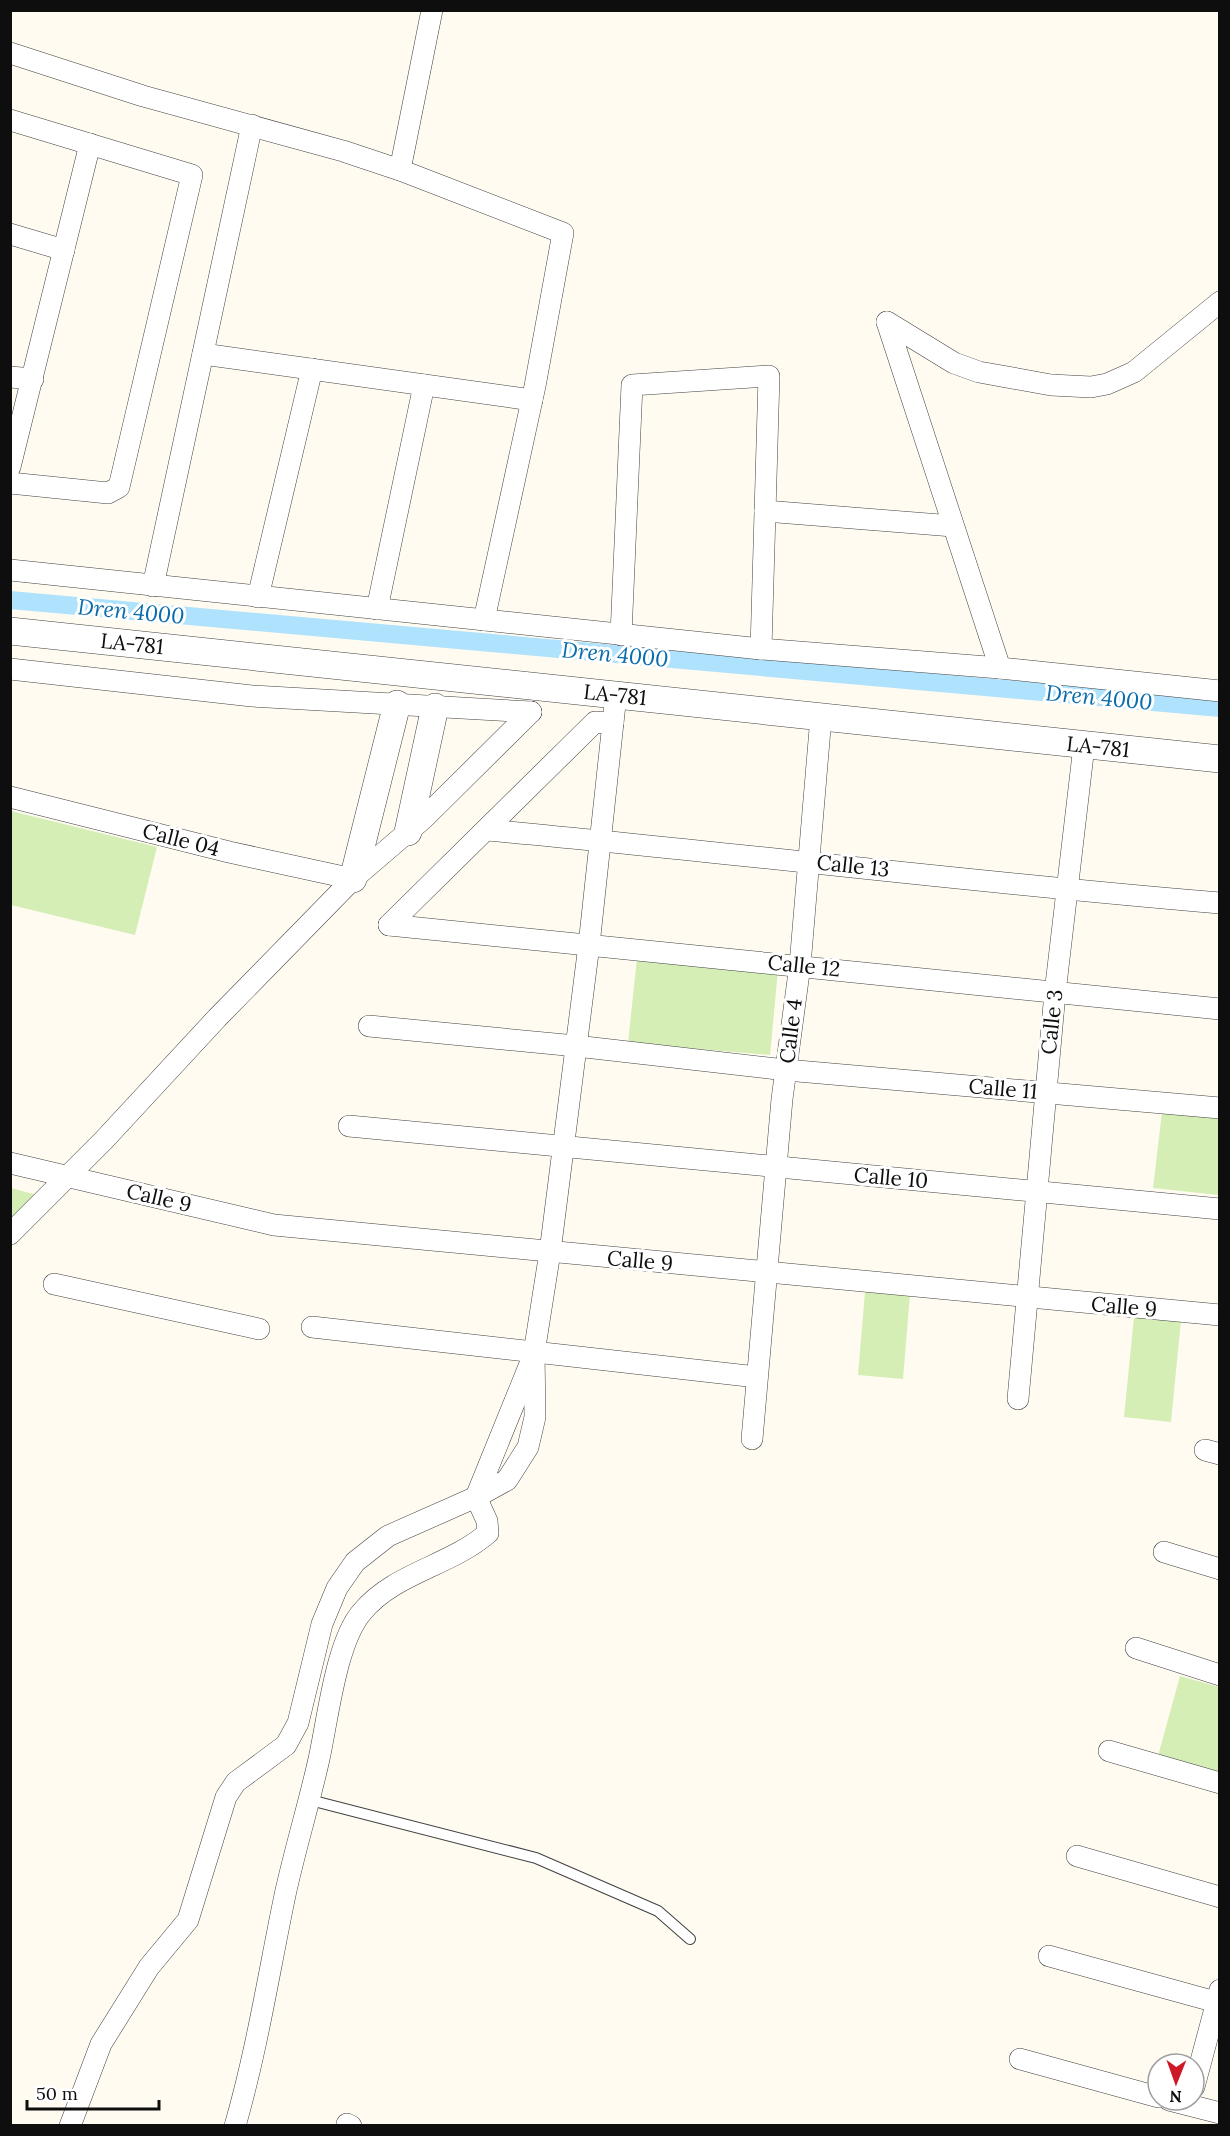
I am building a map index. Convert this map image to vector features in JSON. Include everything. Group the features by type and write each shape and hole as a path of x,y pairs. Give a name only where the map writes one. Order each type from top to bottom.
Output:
{"street":[{"path":"400,170 432,10"},
{"path":"10,53 143,96 252,125 400,170 563,233 532,400 484,620"},
{"path":"10,120 192,175 119,487 108,493 10,483"},
{"path":"153,586 252,125"},
{"path":"10,467 90,144"},
{"path":"10,234 64,250"},
{"path":"1000,668 887,322 954,363 980,372 1050,385 1091,387 1107,384 1134,372 1220,302"},
{"path":"203,354 532,400"},
{"path":"258,597 312,369"},
{"path":"621,635 632,386 769,376 760,649"},
{"path":"10,377 33,379"},
{"path":"377,609 424,385"},
{"path":"765,511 953,526"},
{"path":"10,570 760,649 1000,668 1220,691"},
{"name":"LA-781","path":"10,632 1220,759"},
{"path":"10,669 252,696 531,712 408,832 353,879 217,1018 104,1140 10,1234"},
{"path":"70,2126 101,2044 149,1967 188,1920 226,1797 236,1782 286,1745 298,1723 322,1624 337,1588 355,1562 388,1536 476,1497 507,1480 528,1447 535,1417 534,1353 550,1252 589,945 616,695"},
{"path":"353,879 397,704"},
{"path":"408,832 435,707"},
{"name":"Calle 4","path":"752,1439 786,1070 800,965 821,717"},
{"path":"487,830 595,722 613,723"},
{"name":"Calle 3","path":"1018,1399 1054,993 1084,746"},
{"name":"Calle 04","path":"10,797 229,852 353,879"},
{"name":"Calle 13","path":"487,830 809,861 1067,890 1220,903"},
{"name":"Calle 12","path":"487,830 389,925 1220,1009"},
{"name":"Calle 11","path":"369,1026 576,1046 786,1070 1220,1108"},
{"name":"Calle 10","path":"349,1126 1220,1209"},
{"name":"Calle 9","path":"10,1163 274,1225 1220,1315"},
{"path":"54,1284 259,1329"},
{"path":"312,1327 757,1377"},
{"path":"235,2126 250,2076 286,1893 310,1800 341,1651 361,1612 388,1587 426,1571 476,1544 488,1533 487,1521 476,1497 534,1353"},
{"path":"1164,1552 1220,1569"},
{"path":"1136,1648 1220,1675"},
{"path":"1108,1751 1220,1783"},
{"path":"1077,1856 1220,1896"},
{"path":"1050,1956 1218,1996 1203,2052"},
{"path":"1020,2058 1146,2094"}],"lane":[{"path":"310,1800 536,1858 658,1911 690,1939"}],"green space":[{"path":"11,811 157,847 135,935 11,905"},
{"path":"637,958 778,970 770,1055 628,1043"},
{"path":"1162,1112 1219,1117 1219,1195 1153,1188"},
{"path":"11,1188 37,1195 11,1221"},
{"path":"865,1292 910,1294 903,1379 858,1375"},
{"path":"1134,1317 1181,1320 1171,1422 1124,1417"},
{"path":"1180,1676 1219,1687 1219,1773 1158,1756"}],"waterway":[{"name":"Dren 4000","path":"10,600 1220,708"}]}
